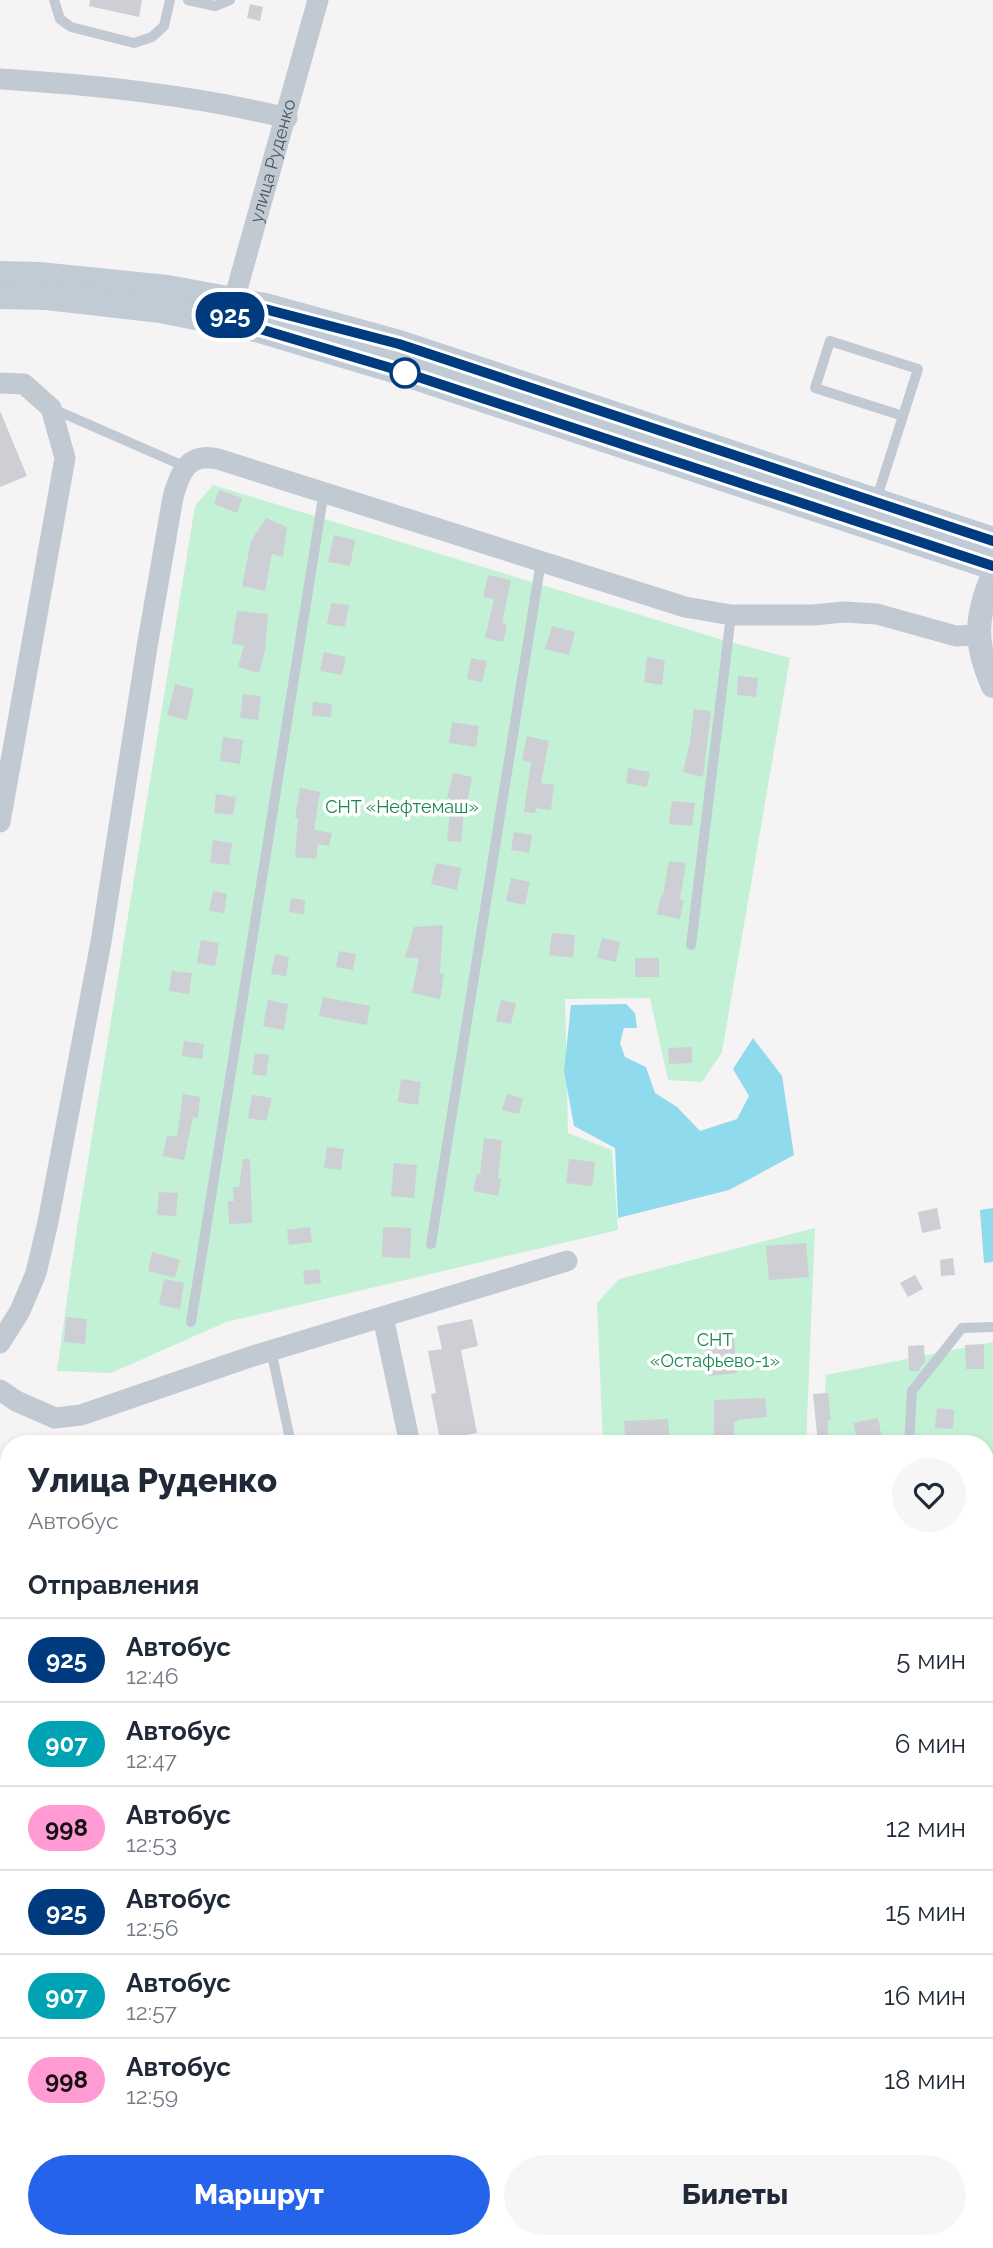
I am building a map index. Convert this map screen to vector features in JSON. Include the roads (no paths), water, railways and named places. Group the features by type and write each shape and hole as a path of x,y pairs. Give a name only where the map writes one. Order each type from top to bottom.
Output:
{"main road":[{"path":"0,275 39,275 167,289 231,312 260,329 394,369 993,566"},
{"path":"0,295 47,296 161,309 231,312 399,344 993,541"}],"street":[{"name":"улица Руденко","path":"231,312 318,0"},
{"path":"0,79 128,90 217,103 287,118"},
{"path":"0,383 24,383 51,408 65,458 0,822"},
{"path":"0,1343 20,1311 36,1273 47,1231 101,942 146,647 173,497 178,478 196,459 205,456 324,491 685,607 731,615 813,615 844,612 877,614 956,636 978,635"},
{"path":"993,575 978,621 984,665 993,686"},
{"path":"0,1390 16,1401 55,1418 81,1415 271,1350 567,1261"},
{"path":"383,1317 408,1435"}],"lane":[{"path":"54,0 57,13 71,27 134,43 152,37 164,26 170,0"},
{"path":"188,0 215,6 230,0"},
{"path":"875,502 903,416 918,369 830,341 815,388 903,416"},
{"path":"51,408 186,467"},
{"path":"191,1322 324,491"},
{"path":"431,1244 541,561"},
{"path":"691,945 731,615"},
{"path":"910,1435 912,1391 962,1328 993,1327"},
{"path":"271,1350 289,1435"}],"water":[{"path":"626,1004 635,1013 637,1028 624,1028 620,1043 625,1057 646,1067 655,1093 677,1107 700,1131 737,1119 749,1096 733,1069 753,1038 782,1076 794,1155 729,1190 618,1218 615,1148 574,1126 564,1071 571,1005"},
{"path":"993,1208 993,1262 984,1263 980,1210"}],"park label":[{"name":"СНТ «Нефтемаш»","path":"402,807"},
{"name":"СНТ «Остафьево-1»","path":"715,1350"}]}
